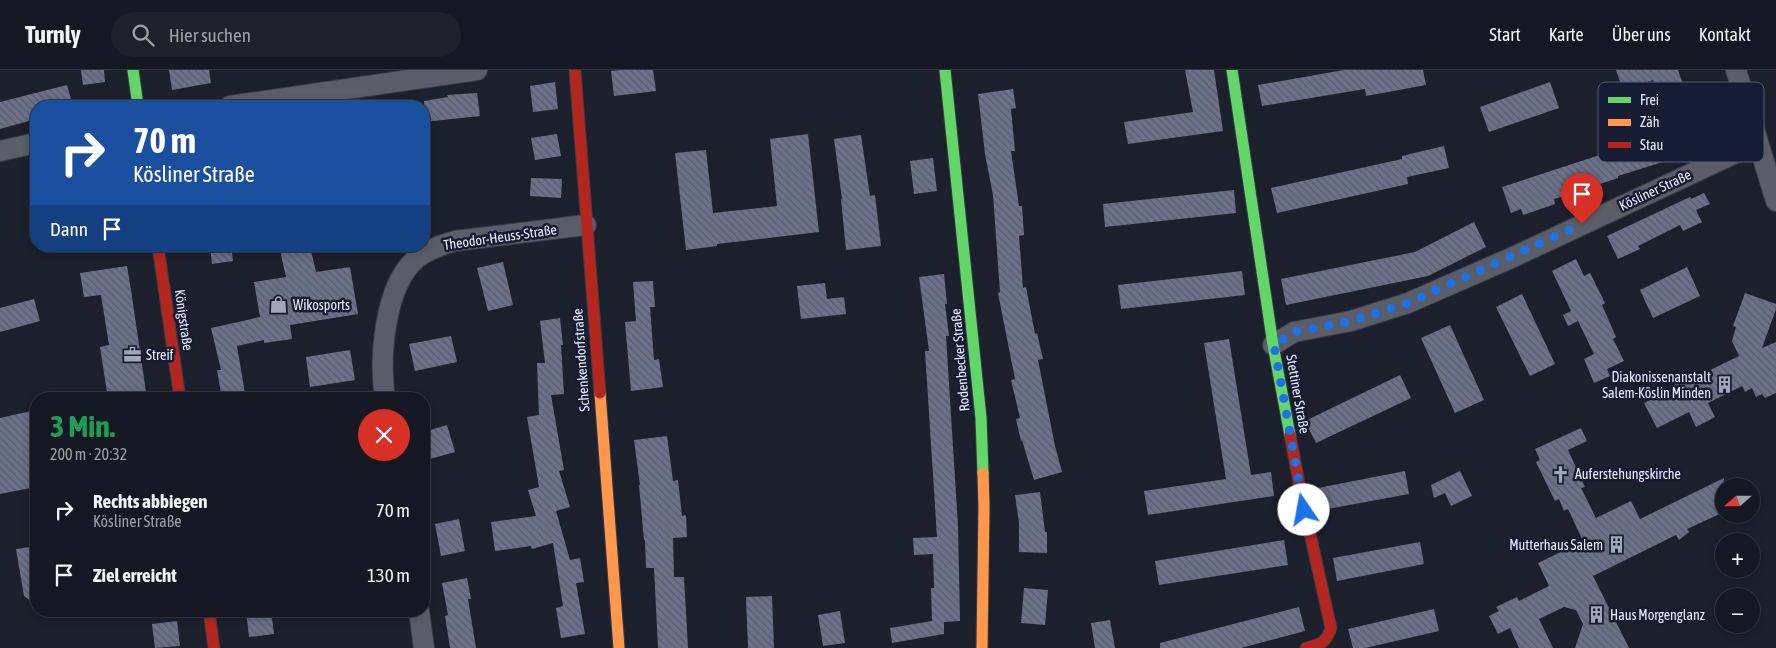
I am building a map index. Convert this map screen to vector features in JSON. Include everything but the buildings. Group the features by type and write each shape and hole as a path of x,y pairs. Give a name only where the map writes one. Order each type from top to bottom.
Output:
{"street":[{"path":"133,70 137,100"},
{"path":"271,100 477,70"},
{"name":"Schenkendorfstraße","path":"575,70 619,648"},
{"name":"Rodenbecker Straße","path":"945,70 981,418 984,506 982,648"},
{"name":"Stettiner Straße","path":"1232,70 1274,345 1300,493 1331,628 1327,640 1306,648"},
{"path":"0,151 30,144"},
{"name":"Kösliner Straße","path":"1274,345 1294,332 1351,321 1408,303 1511,258 1715,162"},
{"path":"1764,162 1775,194"},
{"name":"Theodor-Heuss-Straße","path":"430,250 455,241 586,225"},
{"name":"Königstraße","path":"159,252 179,392"},
{"name":"Theodor-Heuss-Straße","path":"384,392 382,353 389,310 398,282 416,259 427,252"},
{"path":"211,617 214,648"},
{"path":"420,617 424,648"}],"traffic: fast":[{"path":"133,70 137,100"},
{"path":"945,70 981,418 983,473"},
{"path":"1232,70 1273,345 1290,435"}],"traffic: slow":[{"path":"600,393 619,648"},
{"path":"982,648 983,473"}],"traffic: jam":[{"path":"575,70 600,393"},
{"path":"159,252 179,392"},
{"path":"1290,435 1331,628 1327,637 1322,642 1306,648"},
{"path":"210,617 214,648"}],"place":[{"name":"Wikosports","path":"279,305"},
{"name":"Streif","path":"132,355"},
{"name":"Diakonissenanstalt Salem-Köslin Minden","path":"1725,385"},
{"name":"Auferstehungskirche","path":"1561,474"},
{"name":"Mutterhaus Salem","path":"1617,545"},
{"name":"Haus Morgenglanz","path":"1596,615"}],"route":[{"path":"1304,510 1274,345 1294,332 1351,321 1408,303 1511,258 1582,224"}]}
